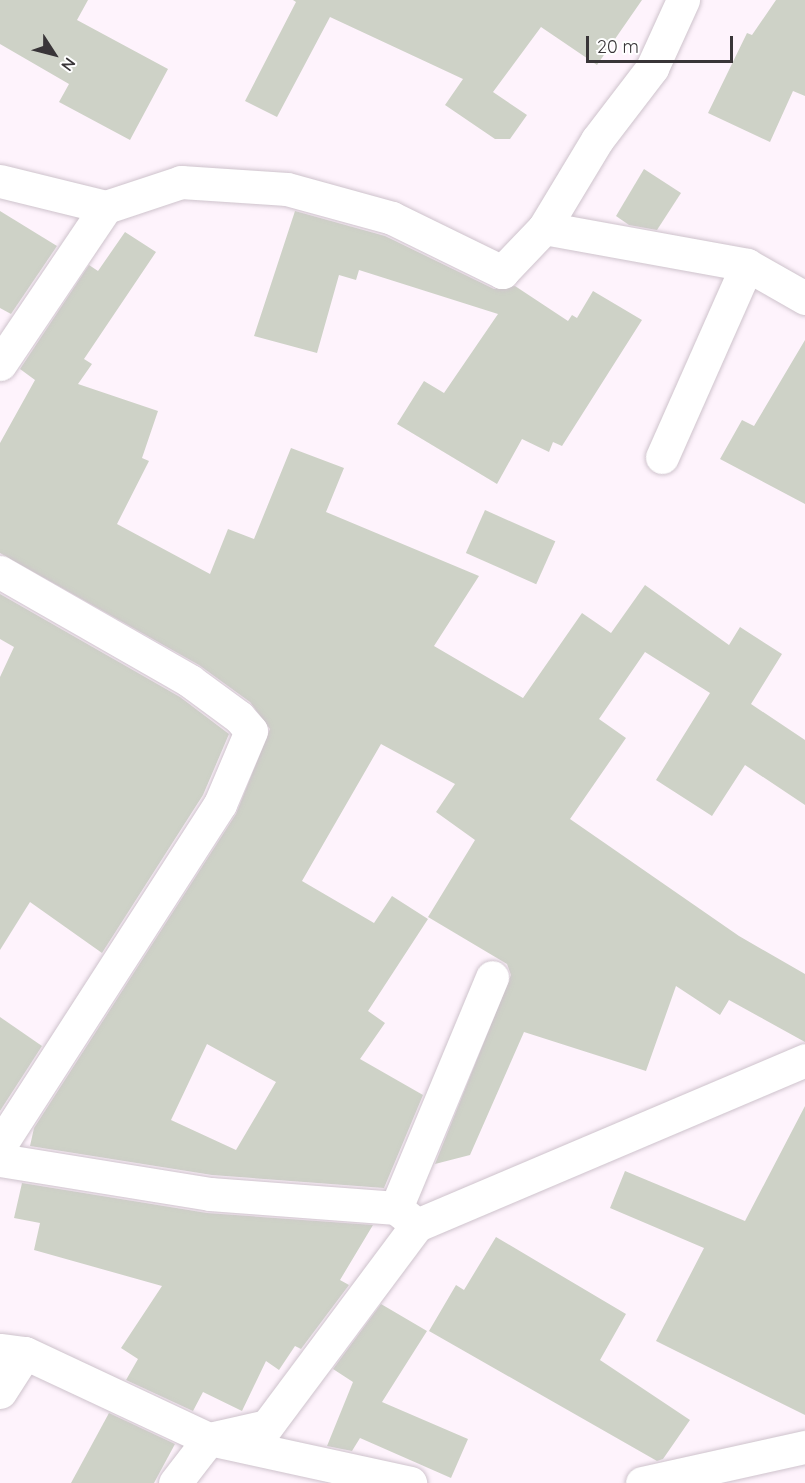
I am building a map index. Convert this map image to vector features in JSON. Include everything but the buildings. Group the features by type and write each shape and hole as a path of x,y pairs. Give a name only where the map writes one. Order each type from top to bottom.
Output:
{"street":[{"path":"0,181 106,207 181,182 287,189 392,218 502,272 544,228 597,140 652,68 683,0"},
{"path":"0,364 106,207"},
{"path":"544,228 747,265 805,298"},
{"path":"662,458 747,265"},
{"path":"0,572 189,681 251,731 220,804 0,1146"},
{"path":"174,1483 209,1439 267,1426 407,1217 492,977"},
{"path":"0,1160 210,1194 407,1217 805,1060"},
{"path":"0,1392 12,1352 209,1439 410,1483"},
{"path":"642,1483 805,1447"}]}
